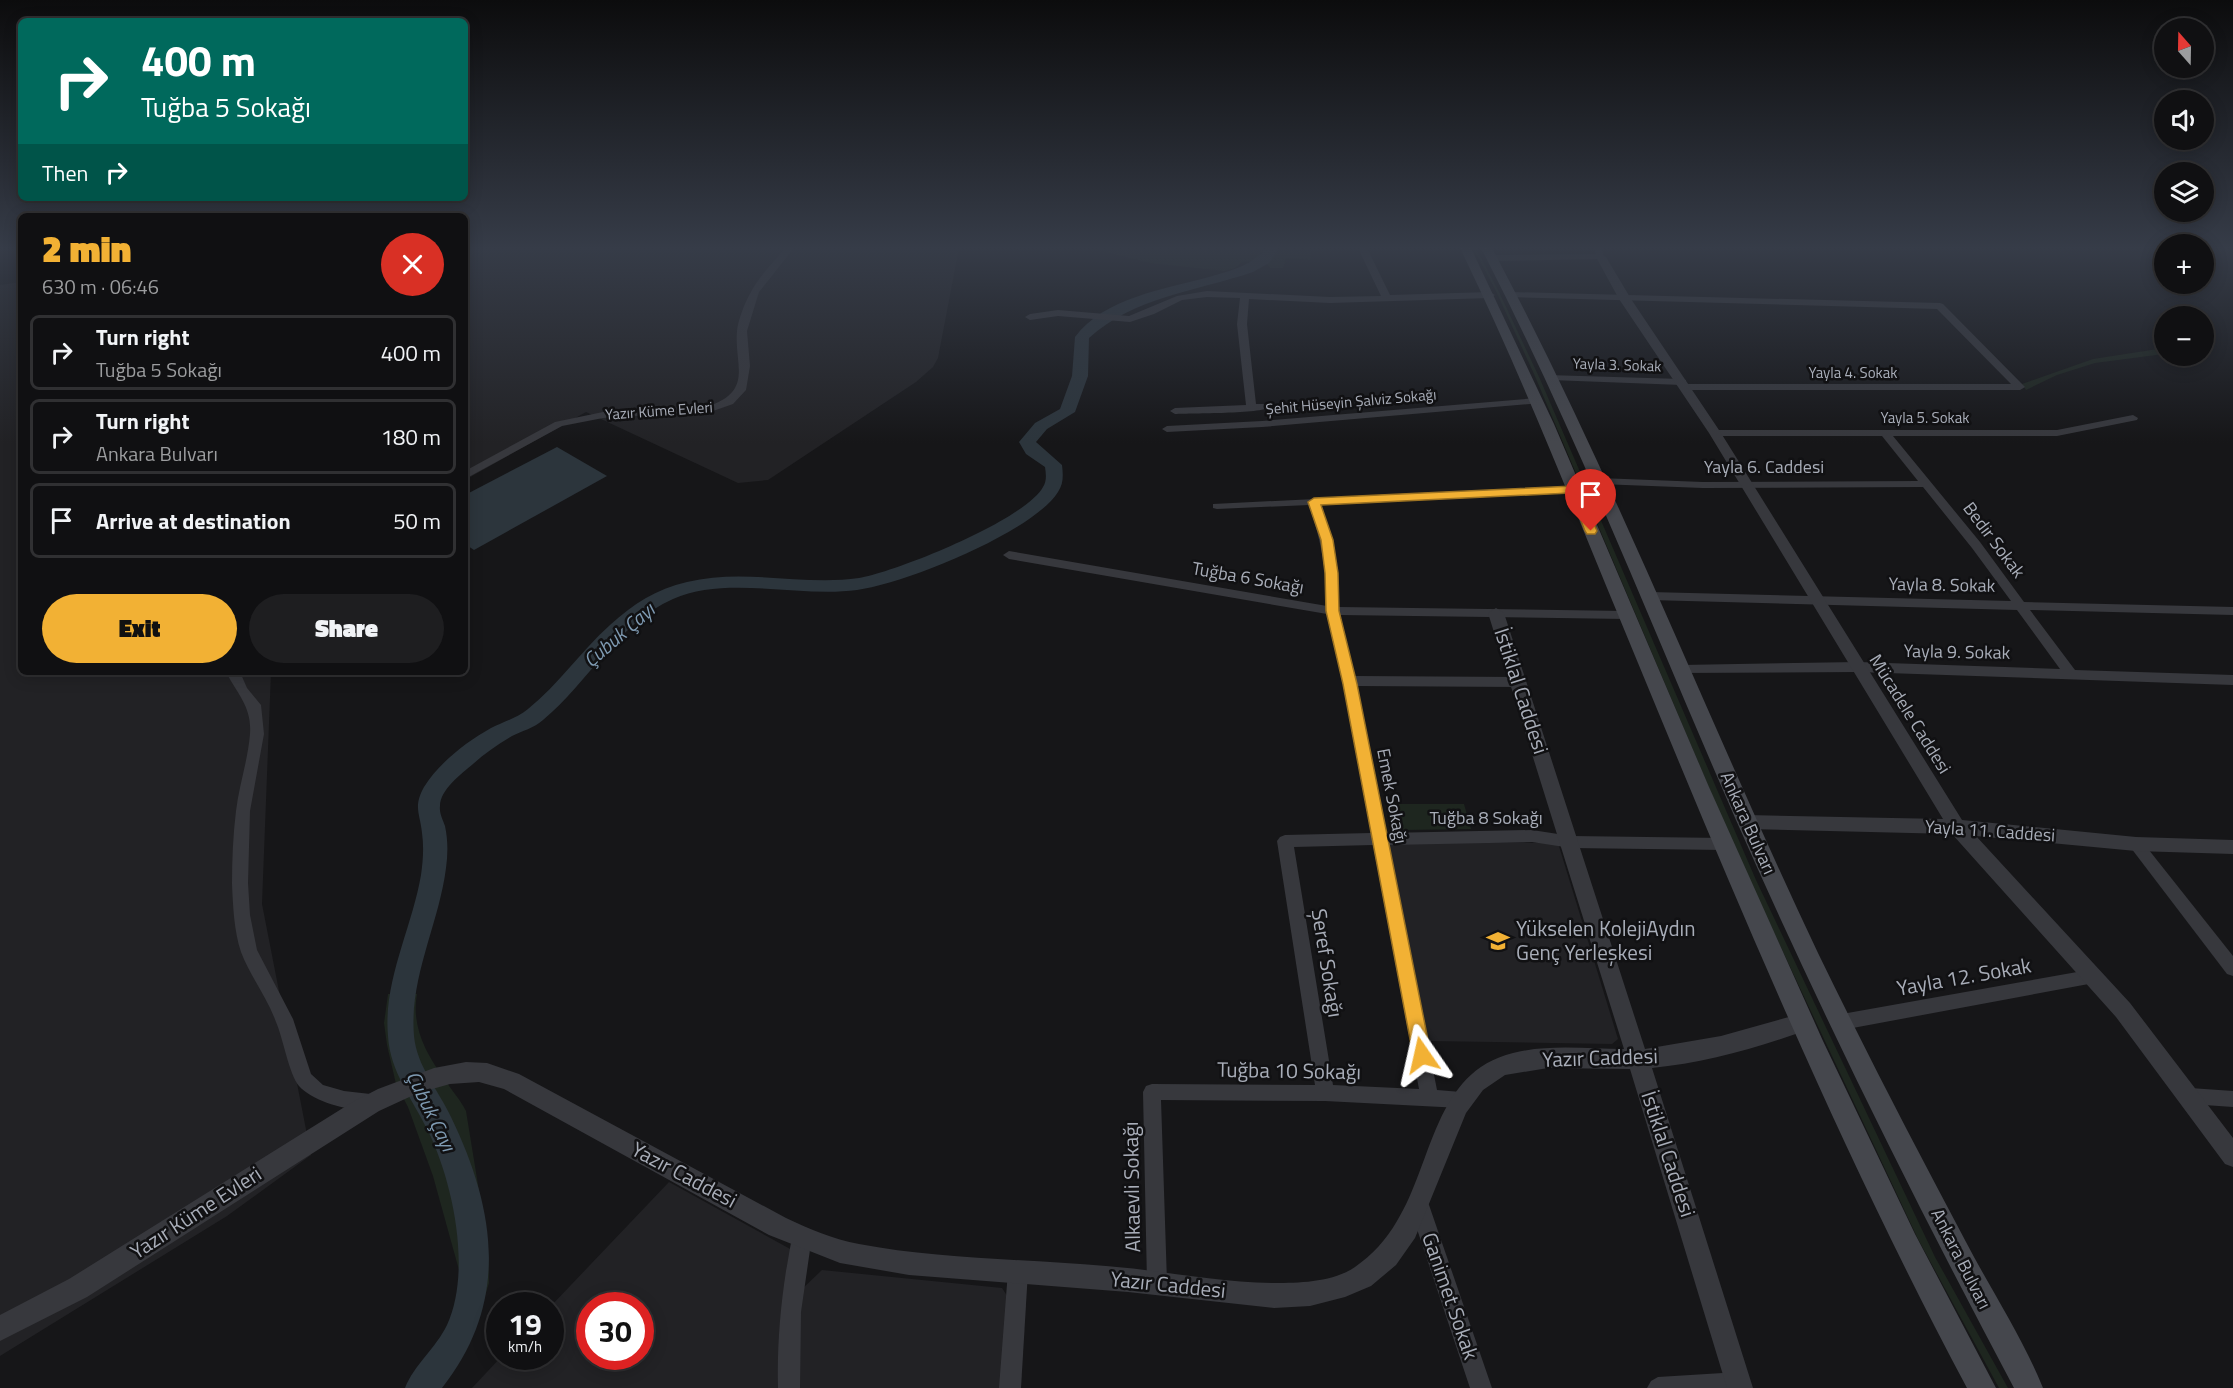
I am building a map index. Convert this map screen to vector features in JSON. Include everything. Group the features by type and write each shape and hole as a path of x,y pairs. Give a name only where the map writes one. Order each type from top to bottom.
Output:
{"main road":[{"name":"Ankara Bulvarı","path":"1498,313 1724,844 1803,1022 1907,1245 1982,1388"},
{"name":"Ankara Bulvarı","path":"1520,313 1599,480 1747,822 1842,1022 1972,1284 2029,1388"}],"street":[{"name":"Yazır Küme Evleri","path":"468,474 559,424 592,416 703,410 729,402 738,394 743,381 745,357 742,331 748,313"},
{"path":"1030,317 1058,313 1124,320 1148,313"},
{"path":"1243,313 1242,324 1251,408"},
{"name":"Mücadele Caddesi","path":"1634,313 1716,433 1957,827 2094,976 2148,1041 2233,1156"},
{"name":"Yayla 4. Sokak","path":"1684,385 2020,387 1947,313"},
{"name":"Yayla 3. Sokak","path":"1551,377 1684,385"},
{"name":"Şehit Hüseyin Şalviz Sokağı","path":"1167,429 1262,424 1537,401"},
{"path":"1175,411 1265,407"},
{"name":"Yayla 5. Sokak","path":"1716,433 2057,433 2133,418"},
{"name":"Bedir Sokak","path":"1885,433 1928,484 2070,673"},
{"name":"Yayla 6. Caddesi","path":"1599,480 1748,485 1928,484"},
{"path":"1217,506 1574,489"},
{"name":"Emek Sokağı","path":"1314,502 1330,556 1333,611 1381,837 1430,1099"},
{"name":"Tuğba 6 Sokağı","path":"1010,555 1333,611 1626,615"},
{"name":"Yayla 8. Sokak","path":"1650,596 2233,611"},
{"name":"İstiklal Caddesi","path":"1496,613 1571,842 1739,1385"},
{"name":"Yayla 9. Sokak","path":"1681,670 1858,668 2233,680"},
{"path":"234,675 242,690 254,705 257,734 243,811 240,882 242,915 249,951 284,1019 304,1079 318,1092 344,1099 382,1098"},
{"path":"1349,681 1518,682"},
{"name":"Yayla 11. Caddesi","path":"1747,822 1957,827 2136,844 2233,848"},
{"name":"Tuğba 8 Sokağı","path":"1285,841 1381,837 1532,836 1571,842 1724,844"},
{"name":"Şeref Sokağı","path":"1285,841 1325,1093"},
{"path":"2136,844 2233,969"},
{"name":"Yayla 12. Sokak","path":"1842,1022 2094,976"},
{"name":"Yazır Caddesi","path":"382,1098 448,1075 479,1072 510,1081 802,1236 841,1252 869,1258 1156,1282 1259,1295 1292,1296 1322,1292 1348,1284 1377,1267 1394,1249 1407,1231 1419,1205 1461,1100 1476,1082 1502,1065 1539,1060 1637,1059 1708,1049 1803,1022"},
{"name":"Tuğba 10 Sokağı","path":"1152,1092 1325,1093 1461,1100"},
{"name":"Alkaevli Sokağı","path":"1152,1092 1156,1282"},
{"path":"2190,1096 2233,1099"},
{"name":"Yazır Küme Evleri","path":"0,1328 78,1288 382,1098"},
{"name":"Ganimet Sokak","path":"1419,1205 1480,1388"},
{"path":"789,1388 787,1352 790,1308 802,1236"},
{"path":"1010,1388 1018,1271"},
{"path":"1658,1388 1739,1385"}],"shaded area":[{"path":"0,313 18,313 18,675 271,675 262,904 311,1155 227,1216 0,1356"},
{"path":"468,313 947,313 938,358 933,367 916,382 768,480 738,483 586,412 468,478"},
{"path":"1506,313 1509,313 1540,379 1756,880 1935,1257 2008,1388 1999,1388 1918,1239 1737,854"},
{"path":"2154,350 2154,355 2095,363 2057,375 2026,390 2022,384 2093,359"},
{"path":"557,447 607,476 474,550 468,546 468,493"},
{"path":"1398,804 1464,804 1471,829 1403,830"},
{"name":"Yükselen KolejiAydın Genç Yerleşkesi","path":"1387,842 1558,843 1618,1039 1612,1044 1429,1041"},
{"path":"388,994 417,994 416,1017 426,1050 466,1111 488,1246 489,1283 474,1331 438,1388 410,1388 441,1349 454,1327 462,1288 433,1176 408,1107 396,1084 384,1023"},
{"path":"669,1182 792,1250 782,1388 472,1388 489,1370 564,1370 564,1292"},
{"path":"822,1270 1002,1288 1013,1305 1005,1388 798,1388 799,1292"}],"waterway":[{"name":"Çubuk Çayı","path":"421,1388 459,1335 470,1302 473,1277 471,1224 458,1171 440,1124 411,1073 401,1037 402,996 434,869 435,839 428,807 429,800 438,785 482,744 535,715 614,632 649,604 667,594 690,587 713,584 837,586 878,580 962,548 1038,504 1053,485 1053,465 1032,450 1027,442 1041,426 1067,412 1080,376 1082,337 1114,313"}],"place":[{"name":"Yükselen KolejiAydın Genç Yerleşkesi","path":"1498,941"}],"route":[{"path":"1422,1055 1381,837 1333,611 1332,573 1327,540 1314,502 1574,489 1591,531"}]}
